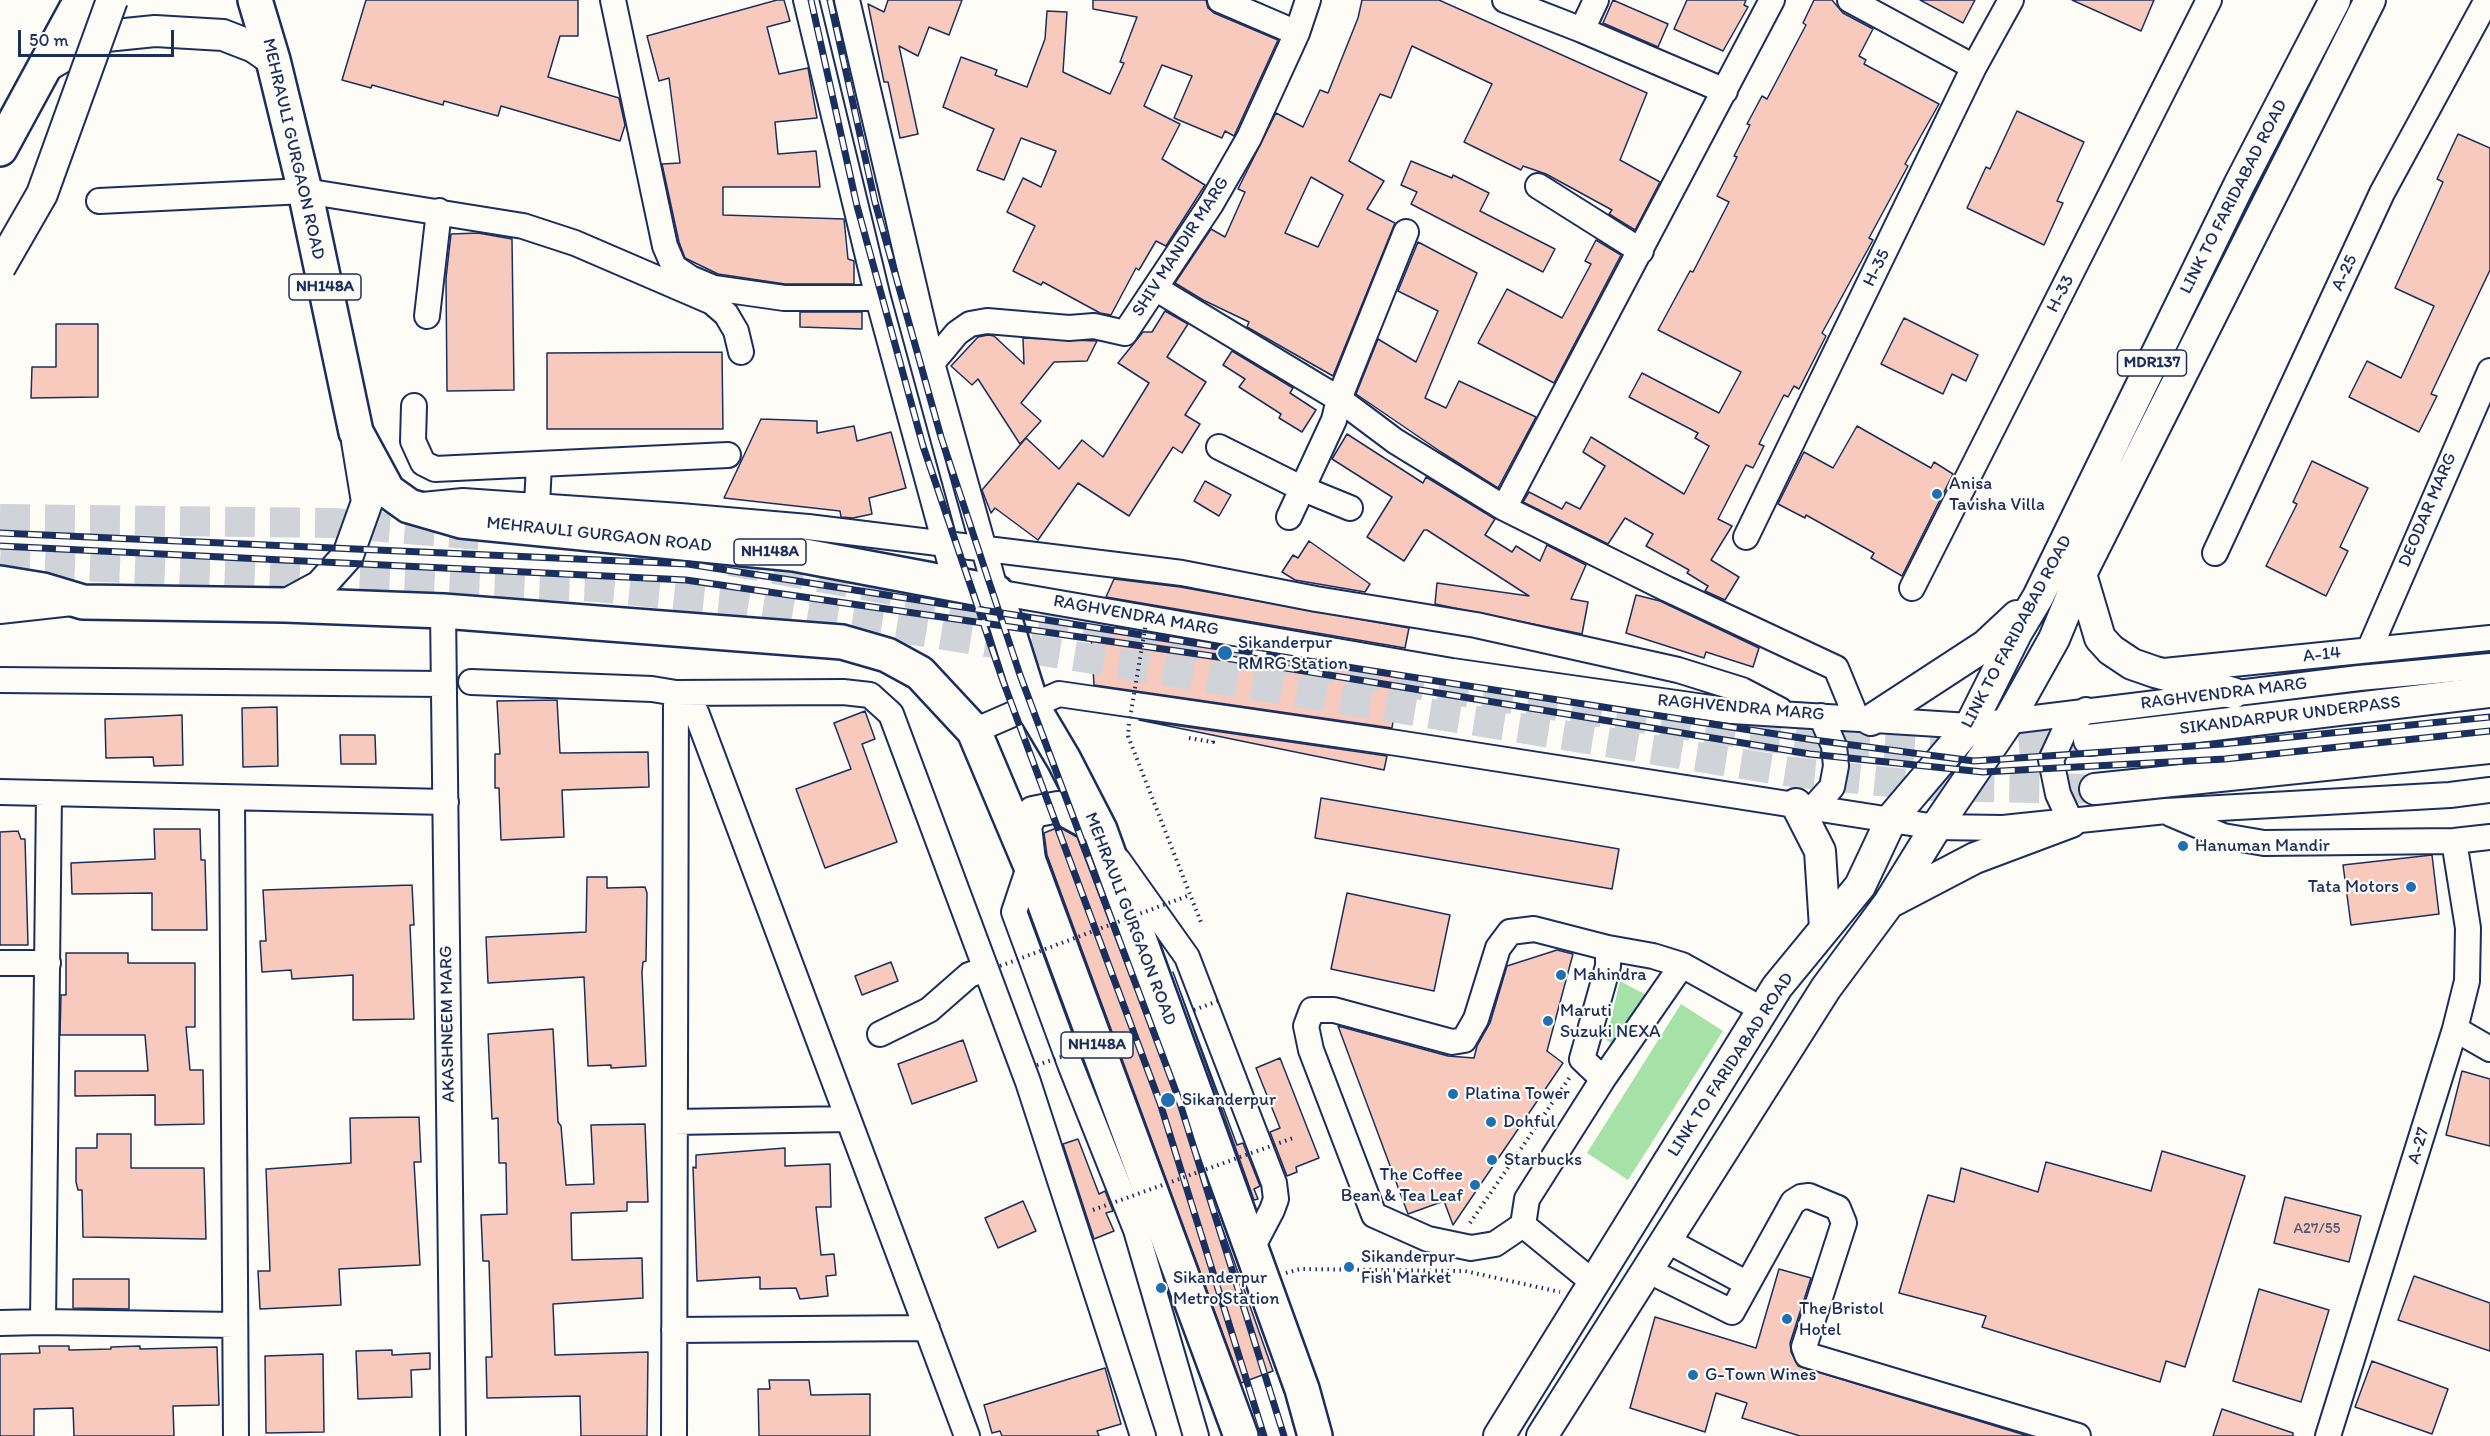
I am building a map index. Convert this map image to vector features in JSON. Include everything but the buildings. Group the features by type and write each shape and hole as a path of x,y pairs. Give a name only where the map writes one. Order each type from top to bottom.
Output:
{"highway":[{"path":"0,149 81,0"},
{"name":"MEHRAULI GURGAON ROAD","path":"255,0 273,60 305,192 356,432 388,491 409,506 461,521 794,554 996,592 1032,705 1064,760 1103,837 1302,1389 1315,1436"},
{"name":"NH148A","path":"0,584 43,590 83,602 285,605 443,611 842,642 887,655 920,674 974,731 1030,864 1241,1436"}],"main road":[{"path":"0,267 42,194 112,0"},
{"name":"LINK TO FARIDABAD ROAD","path":"1499,1436 1777,987 1860,886 1892,818 1970,726 2038,597 2239,184 2335,0"},
{"name":"LINK TO FARIDABAD ROAD","path":"1546,1435 1647,1270 1826,988 1888,903 1936,827 2007,723 2054,639 2081,574 2370,0"},
{"path":"47,66 96,37 155,31 223,34 254,47 273,60"},
{"path":"285,605 320,586 348,555 367,502 356,432"},
{"path":"2081,574 2100,638 2111,650 2132,664 2154,672 2233,693"},
{"path":"1864,719 1986,645 2038,597"},
{"name":"SIKANDARPUR UNDERPASS","path":"2089,740 2490,692"},
{"path":"2095,789 2490,748"},
{"path":"1805,805 1820,851 1825,928"},
{"path":"1030,864 1026,826 1033,812 1058,807 1103,837"},
{"path":"1888,903 1975,858 2071,822"}],"street":[{"path":"613,0 665,246 674,267 690,278 714,288 783,298 878,298"},
{"path":"806,0 878,298 956,584"},
{"path":"847,0 932,363 996,592"},
{"path":"1220,0 1297,33"},
{"name":"SHIV MANDIR MARG","path":"932,363 957,333 970,324 987,321 1069,328 1094,326 1125,333 1211,204 1249,138 1297,33 1308,0"},
{"path":"1505,0 1531,5 1582,30 1725,91"},
{"path":"1582,30 1596,0"},
{"path":"1504,508 1772,0"},
{"path":"1850,0 1974,67"},
{"name":"H-35","path":"1746,537 1974,67 2011,0"},
{"name":"H-33","path":"1912,588 2210,0"},
{"name":"A-25","path":"2215,553 2382,193 2487,0"},
{"path":"1538,186 1641,251"},
{"path":"99,201 305,192 524,226 575,243 712,302 726,314 736,332 741,352"},
{"path":"428,316 439,211"},
{"path":"1289,517 1334,420 1339,399 1406,232"},
{"path":"1155,288 1339,399 1395,441 1504,508 1667,589 1836,668 1864,719"},
{"path":"900,376 932,363"},
{"name":"DEODAR MARG","path":"2369,650 2478,419 2490,371"},
{"path":"414,406 413,441 423,464 435,469 728,455"},
{"path":"1219,447 1301,488 1350,508"},
{"path":"537,505 539,464"},
{"path":"409,506 463,501 808,527 1182,573 1357,606 1476,625 1678,670 1742,690 1791,716"},
{"name":"RAGHVENDRA MARG","path":"996,592 1452,671 1732,711 1970,726 2233,693 2490,666"},
{"path":"0,611 83,602"},
{"name":"AKASHNEEM MARG","path":"443,611 453,1436"},
{"name":"A-14","path":"2154,672 2490,638"},
{"path":"0,680 443,684"},
{"path":"471,682 652,688 676,693 843,692 870,695 891,714 993,968 1143,1436"},
{"path":"676,693 696,712 967,1436"},
{"path":"674,1436 676,693"},
{"path":"974,731 1059,694 1892,818 1936,827 2003,828 2166,811 2450,795 2490,790"},
{"path":"2071,822 2058,794 2051,760 2064,732 2086,710"},
{"path":"1805,805 1832,787 1836,766 1834,746 1821,716"},
{"path":"0,792 446,802"},
{"path":"43,1322 49,793"},
{"path":"232,799 236,1436"},
{"path":"2166,811 2223,836 2264,843 2455,846 2490,837"},
{"path":"1103,837 1187,957 1274,1183 1276,1199 1257,1264"},
{"name":"A-27","path":"2328,1436 2455,1029 2467,981 2468,928 2455,846"},
{"path":"1030,864 1014,912 1070,1064 1136,1230 1196,1436"},
{"path":"1682,965 1603,1079 1527,1199 1522,1225 1495,1245 1471,1248 1428,1239 1374,1215 1311,1050 1306,1026 1312,1010 1334,1010 1452,1042 1464,1040 1476,1019 1498,948 1510,932 1534,930 1653,956 1682,965 1763,1010"},
{"path":"1603,1079 1582,1059 1608,966 1608,948"},
{"path":"0,963 48,963"},
{"path":"880,1034 929,1010 969,975 993,968"},
{"path":"2455,1029 2490,1049"},
{"path":"675,1122 848,1119"},
{"path":"1647,1270 1732,1312 1746,1283 1793,1202 1801,1197 1809,1196 1838,1208 1844,1223 1804,1347 1807,1355 2078,1436"},
{"path":"1522,1225 1589,1290"},
{"path":"1666,1240 1746,1283"},
{"path":"0,1323 235,1325"},
{"path":"674,1330 927,1328"}],"path":[{"path":"1149,605 1128,736 1202,925"},
{"path":"993,968 1190,895"},
{"path":"1194,1010 1218,1001"},
{"path":"1037,1065 1085,1049"},
{"path":"1470,1223 1582,1059"},
{"path":"1093,1210 1296,1137"},
{"path":"1257,1264 1300,1269 1465,1271 1589,1290"}],"green space":[{"path":"1620,981 1650,997 1615,1045 1606,1040"},
{"path":"1681,1004 1723,1031 1628,1180 1587,1153"}],"tunnel":[{"path":"0,519 334,523 479,535"},
{"path":"730,561 1432,687 1808,743 1938,753 2085,740"},
{"path":"0,563 597,587 734,601 1792,772 1927,786 2095,789"}],"railway":[{"path":"811,0 857,206 923,446 1003,681 1160,1103 1264,1436"},
{"path":"830,0 875,202 941,437 1020,675 1178,1097 1284,1436"},
{"path":"0,533 688,564 1814,740 1974,761 2222,744 2490,717"},
{"path":"0,546 686,580 1225,658 1810,754 1983,772 2225,759 2490,731"}],"place":[{"name":"Anisa Tavisha Villa","path":"1937,494"},
{"name":"Sikanderpur RMRG Station","path":"1225,653"},
{"name":"Hanuman Mandir","path":"2183,846"},
{"name":"Tata Motors","path":"2411,887"},
{"name":"Mahindra","path":"1561,975"},
{"name":"Maruti Suzuki NEXA","path":"1548,1021"},
{"name":"Platina Tower","path":"1453,1094"},
{"name":"Sikanderpur","path":"1168,1100"},
{"name":"Dohful","path":"1491,1122"},
{"name":"Starbucks","path":"1492,1160"},
{"name":"The Coffee Bean & Tea Leaf","path":"1475,1185"},
{"name":"Sikanderpur Fish Market","path":"1349,1267"},
{"name":"Sikanderpur Metro Station","path":"1161,1288"},
{"name":"The Bristol Hotel","path":"1787,1319"},
{"name":"G-Town Wines","path":"1693,1375"}]}
